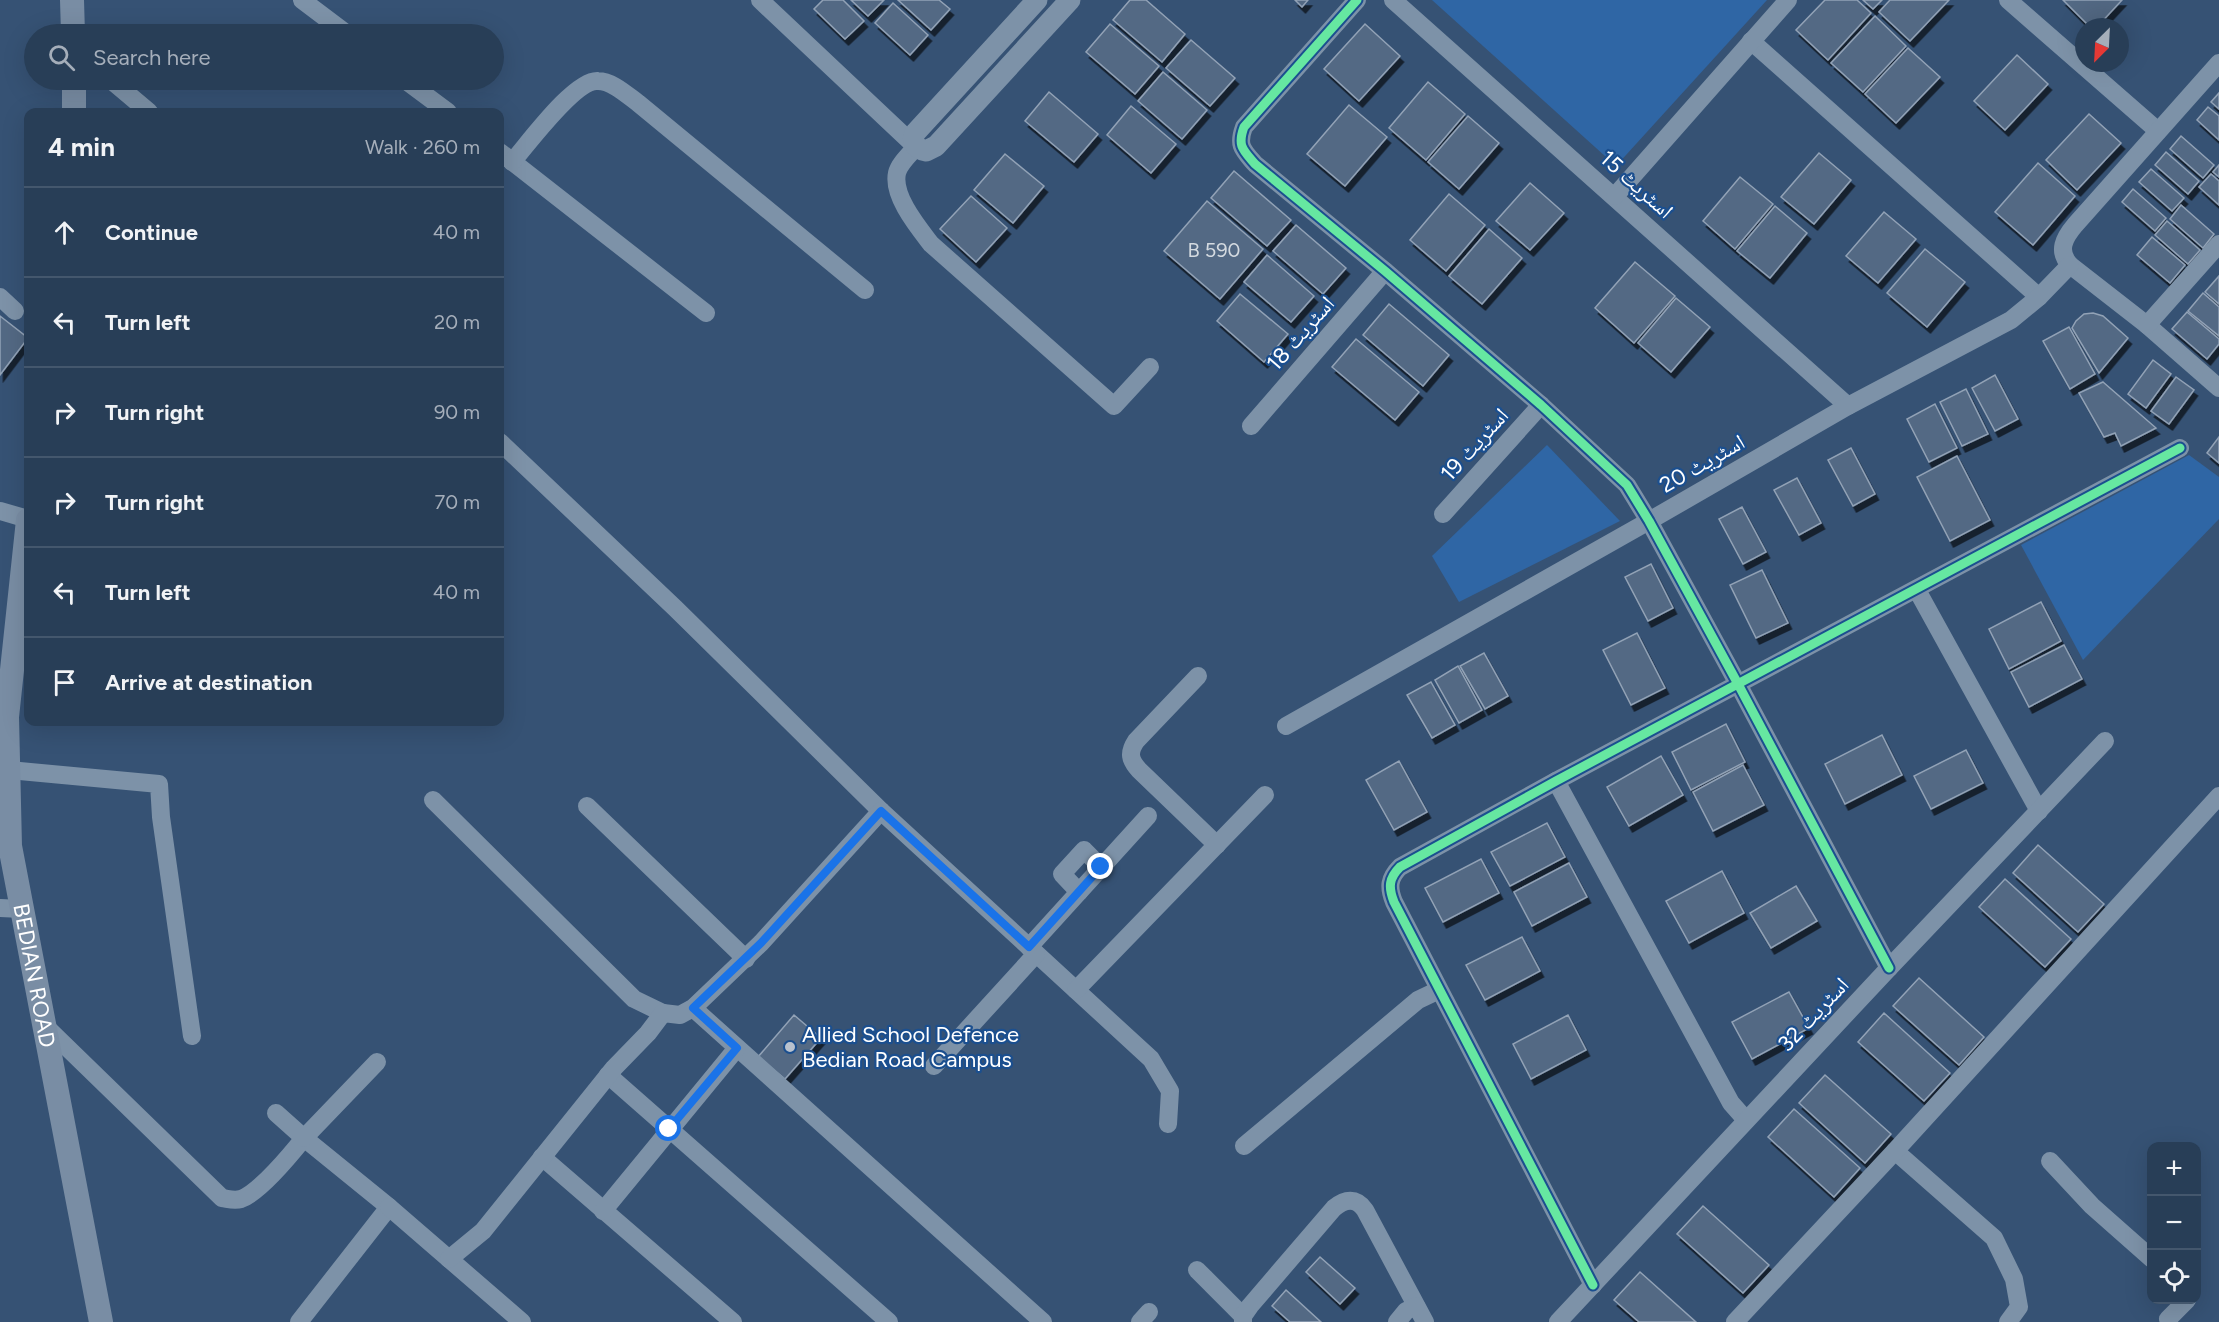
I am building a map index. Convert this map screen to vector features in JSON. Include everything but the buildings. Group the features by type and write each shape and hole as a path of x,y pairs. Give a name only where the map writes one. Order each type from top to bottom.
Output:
{"main road":[{"path":"72,0 73,24"},
{"path":"74,90 74,108"},
{"name":"BEDIAN ROAD","path":"24,558 7,717 11,908 43,1024 101,1322"}],"street":[{"path":"302,0 334,24"},
{"path":"760,0 916,147 926,151 936,146 1070,0"},
{"path":"916,147 913,137 916,132 1037,0"},
{"path":"1357,0 1244,127 1240,140 1243,151 1255,164 1385,271 1540,405 1626,485 1649,521 1738,684 1889,968"},
{"name":"اسٹریٹ 15","path":"1393,0 1848,406"},
{"path":"1615,196 1788,0"},
{"path":"2008,0 2158,132"},
{"path":"1751,41 2040,297"},
{"path":"2219,63 2067,235 2062,252 2070,265 2147,326 2219,388"},
{"path":"706,313 506,157 570,94 584,84 597,80 612,85 638,103 865,290"},
{"path":"123,90 144,108"},
{"path":"418,90 443,108"},
{"path":"916,147 897,172 897,182 904,203 931,244 1114,406 1150,367"},
{"path":"2147,326 2219,244"},
{"name":"اسٹریٹ 20","path":"1286,726 1848,406 2011,320 2040,297 2070,265"},
{"name":"اسٹریٹ 18","path":"1251,426 1385,271"},
{"path":"0,297 15,311"},
{"name":"اسٹریٹ 19","path":"1443,514 1540,405"},
{"path":"504,446 675,608 881,811 1151,1059 1170,1091 1168,1124"},
{"path":"1593,1285 1390,893 1389,884 1392,874 1400,867 1556,781 2180,448"},
{"path":"0,511 24,519"},
{"path":"1917,590 2039,810"},
{"path":"1198,676 1136,741 1131,748 1131,758 1139,770 1218,845"},
{"name":"اسٹریٹ 32","path":"1558,1322 2105,741"},
{"path":"9,770 159,784 161,817 192,1036"},
{"path":"1556,781 1731,1103 1746,1120"},
{"path":"1076,990 1265,795"},
{"path":"1735,1322 1895,1151 2219,796"},
{"path":"433,800 634,999 663,1013 680,1015 693,1008 746,959 881,811"},
{"path":"587,806 746,959"},
{"path":"934,1066 1079,892 1148,816"},
{"path":"1079,892 1062,874 1084,850 1101,867"},
{"path":"1244,1146 1418,1000 1439,990"},
{"path":"693,1008 1043,1322"},
{"path":"449,1259 483,1230 608,1075 648,1034 663,1013"},
{"path":"43,1024 222,1198 234,1200 244,1198 255,1190 377,1062"},
{"path":"603,1211 737,1048"},
{"path":"608,1075 889,1322"},
{"path":"276,1113 522,1322"},
{"path":"1895,1151 1994,1238 2014,1279 2019,1307 2008,1322"},
{"path":"542,1157 733,1322"},
{"path":"2050,1161 2092,1206 2147,1254"},
{"path":"1197,1270 1243,1319 1334,1208 1342,1201 1355,1201 1365,1210 1425,1322"},
{"path":"299,1322 389,1208"},
{"path":"2169,1322 2168,1319 2182,1304"},
{"path":"1396,1322 1406,1311 1416,1306"}],"shaded area":[{"path":"1432,0 1767,0 1616,166"},
{"path":"1547,445 1620,521 1459,602 1432,556"},
{"path":"2189,455 2219,477 2219,519 2083,660 2021,545"}],"cycle path":[{"path":"1357,0 1244,127 1241,139 1244,151 1255,164 1385,271 1541,405 1627,485 1738,684 1889,968"},
{"path":"1593,1285 1394,902 1391,883 1396,871 1556,781 2180,448"}],"place":[{"name":"Allied School Defence Bedian Road Campus","path":"790,1047"}],"route":[{"path":"669,1129 737,1048 693,1008 746,959 881,811 1029,947 1101,867"}]}
